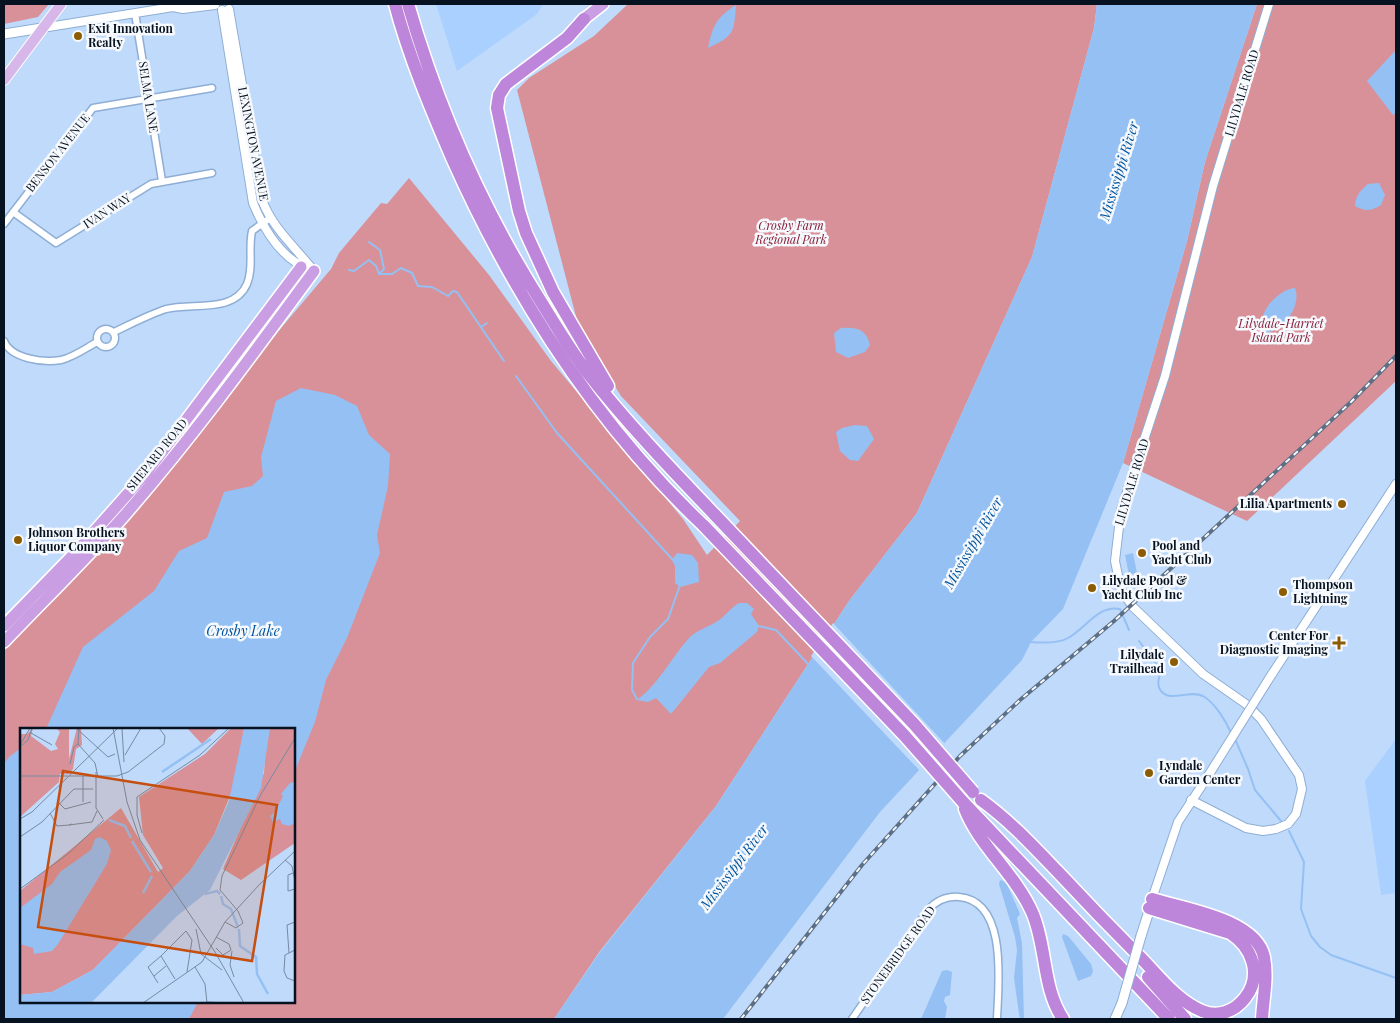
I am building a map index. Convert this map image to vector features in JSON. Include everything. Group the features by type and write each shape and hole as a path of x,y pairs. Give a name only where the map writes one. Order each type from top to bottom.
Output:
{"highway":[{"path":"603,4 567,38 506,84 498,97 497,115 526,233 553,292 628,420"},
{"path":"399,5 407,44 496,246 567,366 605,420 1169,1019"},
{"path":"446,132 527,280 587,371 628,420 715,515 914,724 977,796 1143,971 1185,1019"},
{"name":"SHEPARD ROAD","path":"4,626 83,545 146,472 301,267"},
{"name":"SHEPARD ROAD","path":"4,642 105,537 155,479 194,431 314,271"},
{"path":"977,796 1006,818 1113,930 1187,1002 1210,1014 1230,1011 1243,1001 1252,984 1254,964 1246,947 1239,939 1151,904"},
{"path":"963,802 970,822 1007,870 1032,913 1041,937 1052,997 1063,1019"},
{"path":"1151,904 1230,923 1244,930 1256,941 1264,956 1266,973 1262,1019"}],"main road":[{"path":"4,80 61,4"},
{"path":"4,34 42,28"},
{"path":"1115,1019 1122,1003 1151,904"}],"street":[{"path":"42,28 177,6 183,8 215,4 229,8"},
{"name":"LILYDALE ROAD","path":"1191,800 1246,828 1263,831 1276,829 1288,824 1296,814 1302,789 1299,774 1261,719 1246,704 1204,674 1133,607 1121,590 1115,561 1121,510 1165,376 1213,186 1269,4"},
{"name":"LEXINGTON AVENUE","path":"229,8 258,183 270,218 314,271"},
{"name":"LEXINGTON AVENUE","path":"229,8 250,194 262,223 278,246 301,267 314,271"},
{"name":"SELMA LANE","path":"135,14 162,181"},
{"name":"BENSON AVENUE","path":"5,221 93,108 212,88"},
{"name":"IVAN WAY","path":"13,212 56,243 140,190 162,181 212,173"},
{"path":"114,332 145,317 168,309 225,303 237,297 243,291 250,275 252,231 270,218"},
{"path":"107,328 114,332 115,338 110,346 103,347 97,342 96,336 102,329 107,328"},
{"path":"4,341 9,349 20,356 57,360 72,356 97,342"},
{"path":"1151,904 1168,848 1191,800 1396,484"},
{"name":"STONEBRIDGE ROAD","path":"852,1019 928,910 940,901 954,897 969,899 981,908 987,916 994,934 999,958 997,1019"}],"shaded area":[{"path":"436,4 543,4 537,14 457,71"},
{"path":"1396,739 1396,893 1381,895 1365,781"}],"green space":[{"path":"4,4 49,4 38,17 4,24"},
{"name":"Crosby Farm Regional Park","path":"628,4 1097,4 1094,28 1032,257 917,513 849,601 716,806 600,951 554,1019 4,1019 4,651 134,514 143,497 237,380 331,269 339,253 381,203 387,204 409,178 489,275 551,361 683,519 707,555 740,521 621,396 579,328 517,90 529,78 594,36"},
{"name":"Lilydale-Harriet Island Park","path":"1257,4 1396,4 1396,381 1247,521 1123,463 1187,241 1205,162"}],"water":[{"name":"Mississippi River","path":"1097,4 1257,4 1205,162 1187,241 1123,463 1063,609 1031,642 1022,660 880,812 723,1019 554,1019 600,952 716,806 849,601 917,513 1032,257 1094,28"},
{"path":"736,5 733,28 728,37 708,48 716,23"},
{"path":"1396,50 1396,113 1393,115 1367,81"},
{"path":"1379,183 1385,195 1381,205 1368,210 1355,206 1357,196 1368,184"},
{"path":"1295,288 1296,302 1289,317 1278,328 1264,333 1262,319 1269,304 1288,289"},
{"path":"841,328 860,330 866,335 870,345 865,352 848,358 836,352 834,333"},
{"name":"Crosby Lake","path":"301,388 335,395 357,406 369,435 390,454 388,486 377,535 380,553 347,638 326,680 315,722 295,771 295,728 46,728 83,647 154,591 179,551 207,538 224,492 252,486 263,476 261,457 276,401"},
{"path":"855,425 867,426 874,439 858,461 850,460 840,451 836,432 842,428"},
{"path":"677,553 692,555 698,563 699,582 680,587 675,583 675,566 672,560"},
{"path":"1133,553 1137,573 1129,575 1125,555"},
{"path":"739,603 747,603 754,609 751,614 759,626 757,632 720,663 709,667 671,714 656,698 648,702 637,700 658,679 692,635 719,620"},
{"path":"20,749 20,1003 197,1003 189,1019 4,1019 4,764 9,757"},
{"path":"1000,880 1006,882 1020,914 1017,918 1022,943 1024,1019 1020,1019 1014,978 1017,950 1015,937 999,884"},
{"path":"1063,934 1068,936 1091,964 1093,971 1091,976 1078,981 1062,937"},
{"path":"942,971 952,972 950,995 945,997 944,1001 947,1007 945,1019 921,1019"}],"pier":[{"path":"833,623 946,745 921,772 811,656"}],"waterway":[{"path":"369,242 380,250 384,269 379,274"},
{"path":"349,270 354,271 369,260 376,266 379,274 392,274 401,268 412,273 418,286 432,287 448,296 453,291 457,292 504,361"},
{"path":"481,327 487,323"},
{"path":"516,376 557,433 673,560"},
{"path":"637,699 632,690 633,663 650,637 668,619 680,585"},
{"path":"1030,642 1050,643 1064,640 1092,618 1105,610 1112,609 1120,609 1129,630"},
{"path":"758,626 776,630 809,665"},
{"path":"1139,641 1160,669 1158,683 1161,691 1170,696 1192,694 1203,696 1220,713 1231,733"},
{"path":"1235,739 1255,790 1281,821"},
{"path":"1289,831 1304,862 1301,909 1311,936 1320,947 1331,955 1396,978"}],"railway":[{"path":"741,1019 862,865 960,756 1020,700 1114,621 1351,402 1396,356"}],"place":[{"name":"Exit Innovation Realty","path":"78,36"},
{"name":"Lilia Apartments","path":"1342,504"},
{"name":"Johnson Brothers Liquor Company","path":"18,540"},
{"name":"Pool and Yacht Club","path":"1142,553"},
{"name":"Lilydale Pool & Yacht Club Inc","path":"1092,588"},
{"name":"Thompson Lightning","path":"1283,592"},
{"name":"Center For Diagnostic Imaging","path":"1339,643"},
{"name":"Lilydale Trailhead","path":"1174,662"},
{"name":"Lyndale Garden Center","path":"1149,773"}]}
